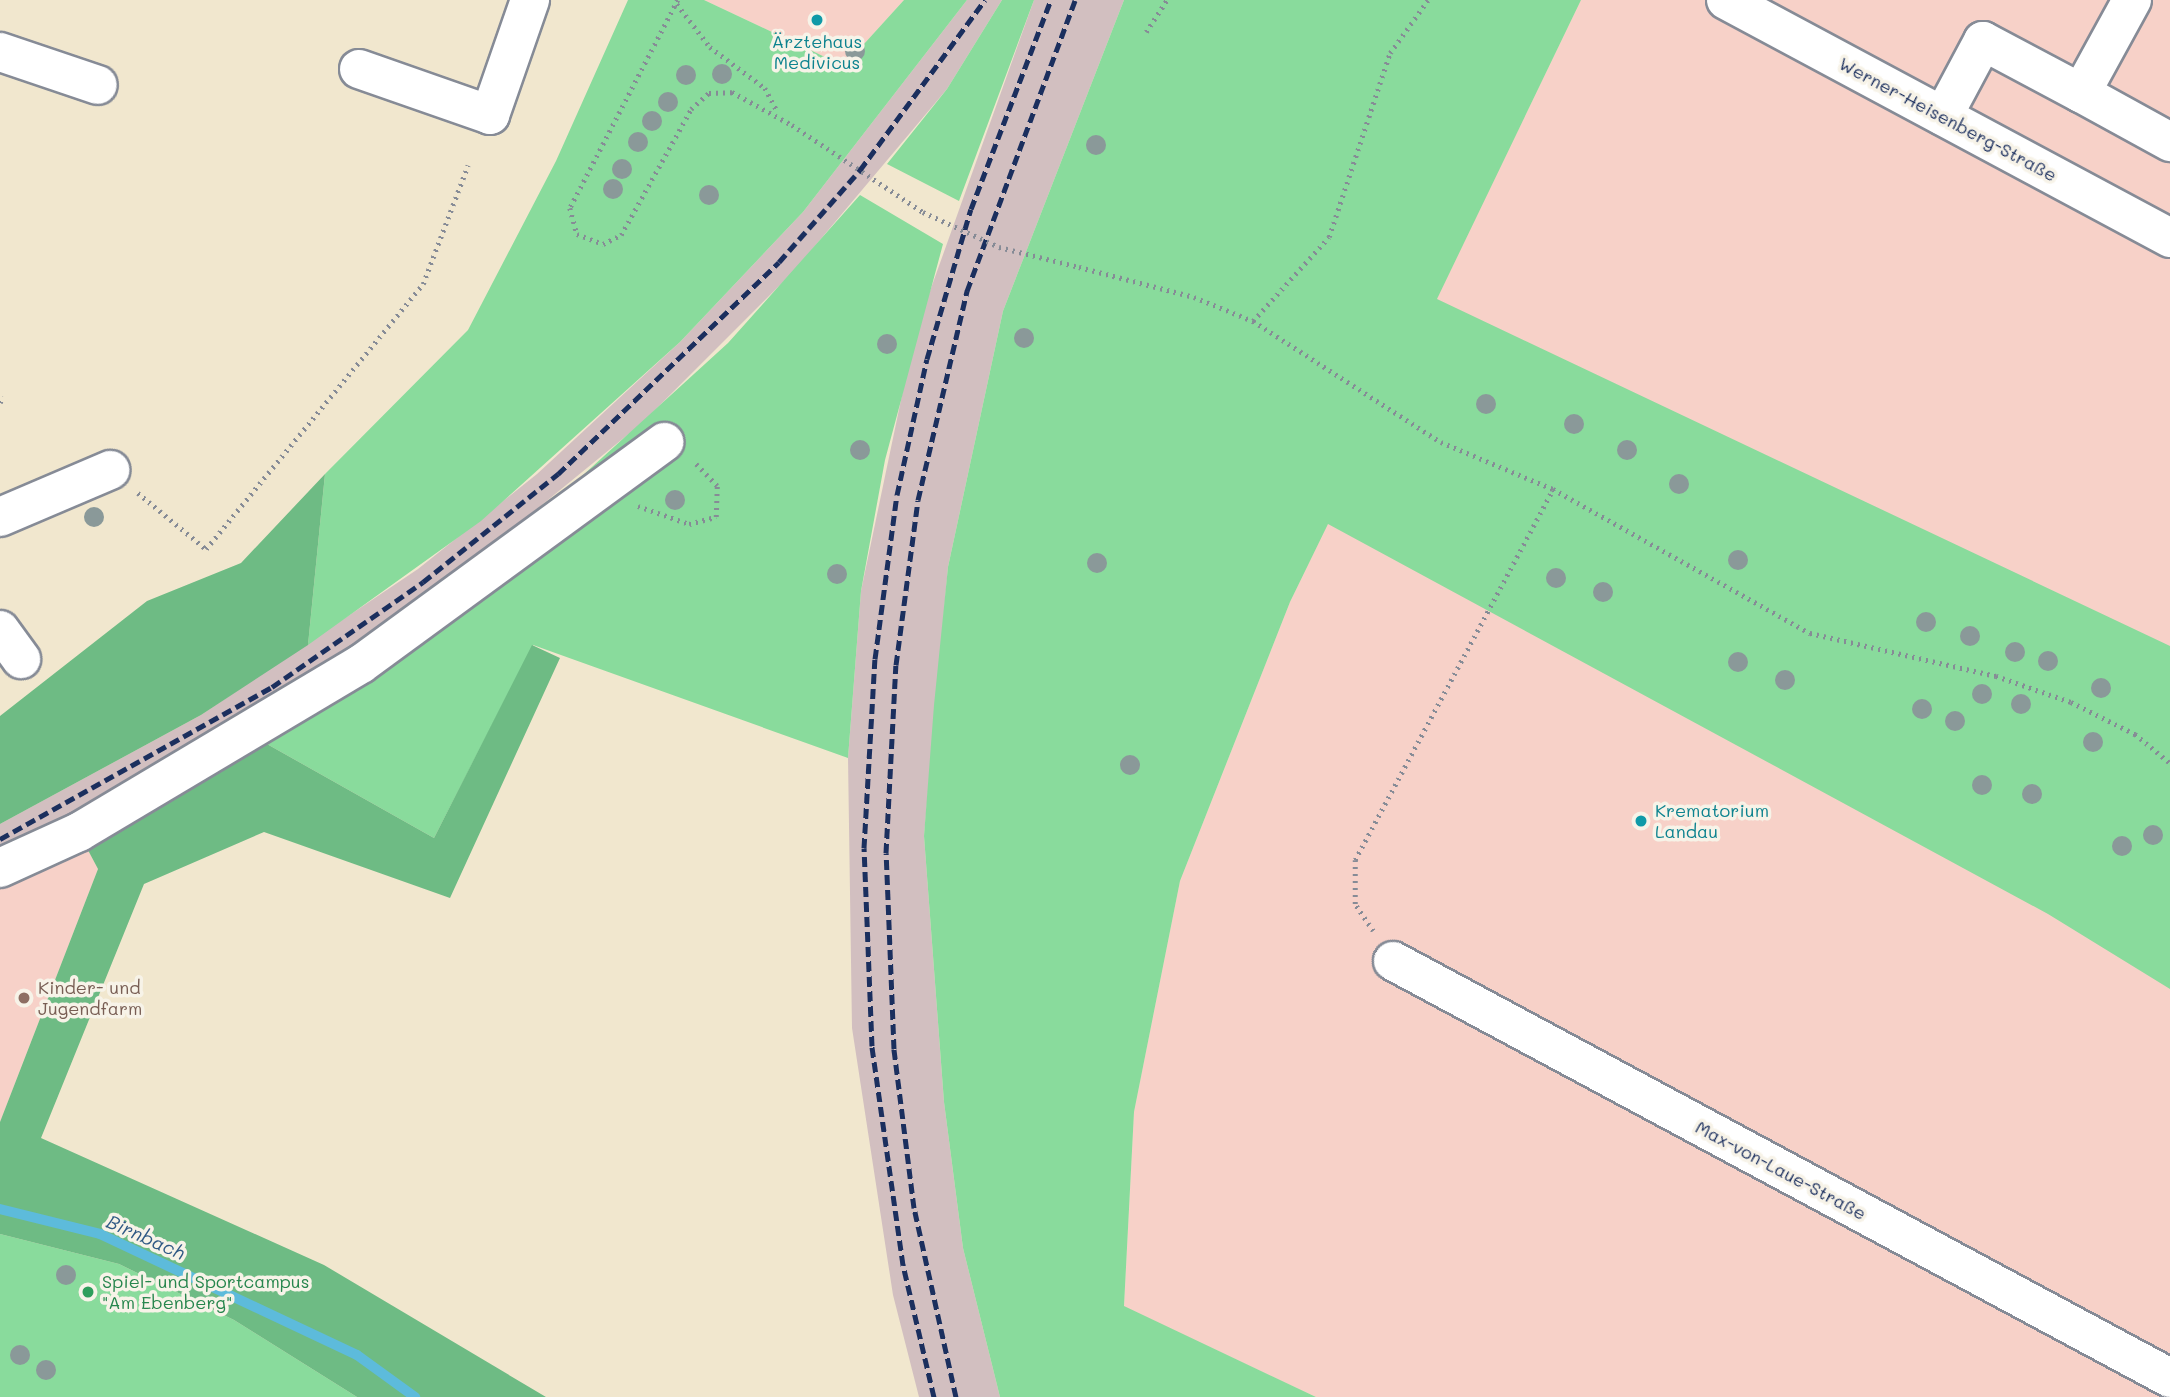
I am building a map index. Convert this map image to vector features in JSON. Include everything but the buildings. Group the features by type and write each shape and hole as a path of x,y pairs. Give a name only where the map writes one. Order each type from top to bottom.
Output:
{"street":[{"path":"359,69 490,115 530,0"},
{"name":"Werner-Heisenberg-Straße","path":"1726,0 2170,238"},
{"path":"2081,93 2132,0"},
{"path":"1943,116 1983,41 2170,142"},
{"path":"0,52 98,85"},
{"path":"0,868 79,832 361,664 664,442"},
{"path":"2,521 110,470"},
{"name":"Max-von-Laue-Straße","path":"1393,961 2170,1378"}],"path":[{"path":"1146,32 1167,0"},
{"path":"1253,321 1329,237 1390,53 1428,0"},
{"path":"777,111 732,92 709,93 691,109 621,235 603,244 577,234 570,208 677,2 710,47 765,88 777,111 792,125 923,212 999,247 1195,297 1253,321 1441,442 1553,489 1810,633 1996,676 2071,702 2135,734 2170,763"},
{"path":"110,470 206,549 423,284 468,165"},
{"path":"0,403 2,396"},
{"path":"596,492 689,524 716,517 717,486 709,473 664,442"},
{"path":"1393,961 1355,904 1355,860 1553,489"}],"shaded area":[{"path":"704,0 904,0 844,66"},
{"path":"967,0 1002,0 947,89 793,272 642,423 384,634 0,857 0,824 201,715 418,569 537,474 680,342 803,212"},
{"path":"1034,0 1124,0 1003,311 948,567 924,836 944,1102 963,1248 1000,1397 919,1397 893,1295 852,1028 848,758 861,591 915,333"},
{"path":"1581,0 2170,0 2170,1397 1316,1397 1124,1307 1134,1112 1180,881 1290,602"},
{"name":"Kinder- und Jugendfarm","path":"81,837 98,869 0,1122 0,875"}],"green space":[{"path":"628,0 704,0 844,66 904,0 967,0 803,212 680,342 481,521 308,645 325,474 468,330 556,161"},
{"path":"1002,0 1034,0 959,201 887,164 947,89"},
{"path":"1124,0 1581,0 1437,299 2170,646 2170,989 2048,914 1328,524 1290,602 1180,881 1134,1112 1124,1306 1316,1397 1000,1397 963,1248 944,1102 924,836 934,705 948,567 1003,311"},
{"path":"860,195 943,244 885,460 861,591 848,758 533,645 434,838 251,735 597,497 581,477 728,343"},
{"path":"325,474 308,645 201,715 0,824 0,716 147,601 241,563"},
{"path":"532,645 560,658 450,898 264,832 144,884 41,1138 324,1265 546,1397 357,1397 234,1320 119,1264 0,1234 0,1122 98,869 81,837 251,735 434,838"},
{"name":"Spiel- und Sportcampus \"Am Ebenberg\"","path":"0,1234 119,1264 234,1320 357,1397 0,1397"}],"waterway":[{"name":"Birnbach","path":"0,1209 100,1234 357,1355 415,1397"}],"railway":[{"path":"0,839 272,687 423,582 558,474 779,262 860,170 985,0"},
{"path":"934,1397 903,1265 872,1046 864,848 875,659 897,495 927,359 971,209 1051,0"},
{"path":"956,1397 914,1208 894,1049 886,853 896,665 918,500 967,291 1075,0"}],"place":[{"name":"Ärztehaus Medivicus","path":"817,20"},
{"name":"Krematorium Landau","path":"1641,821"},
{"name":"Kinder- und Jugendfarm","path":"24,998"},
{"name":"Spiel- und Sportcampus \"Am Ebenberg\"","path":"88,1292"}]}
